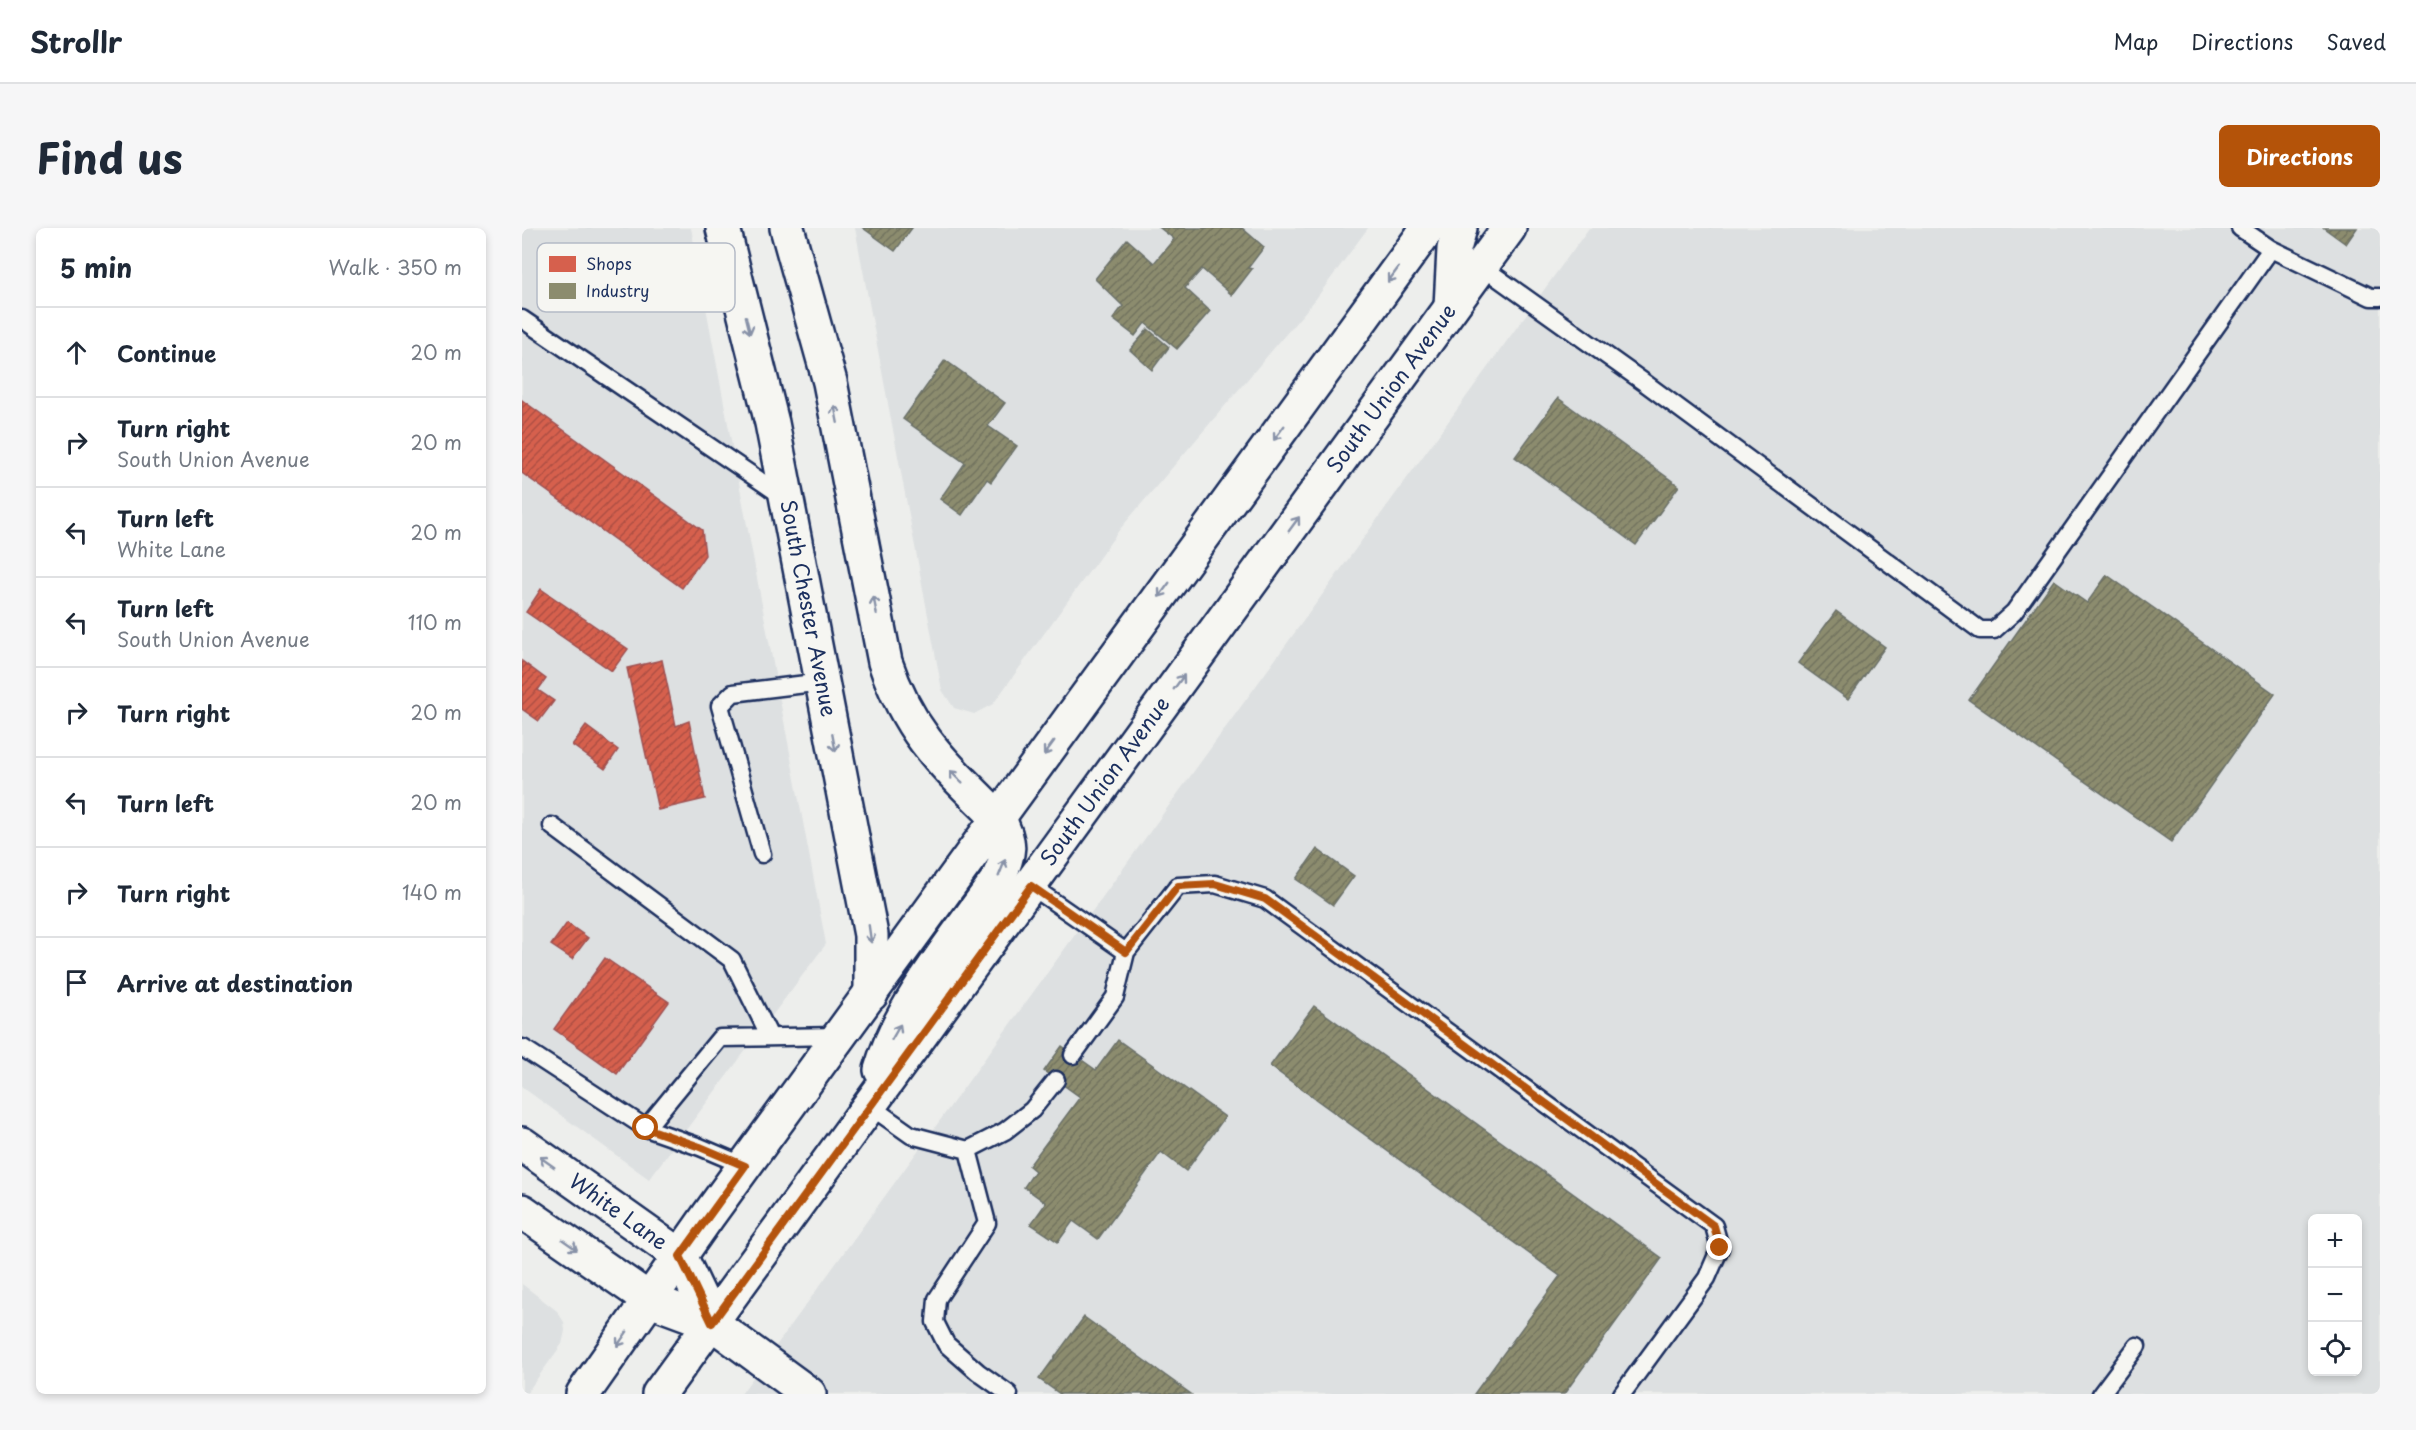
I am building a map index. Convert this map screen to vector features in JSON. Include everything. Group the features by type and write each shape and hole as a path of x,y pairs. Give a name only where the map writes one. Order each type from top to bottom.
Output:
{"main road":[{"name":"South Chester Avenue","path":"723,228 727,243"},
{"path":"787,228 830,382 885,662 892,684 919,735 937,757 998,818 1007,834 1009,846 998,879 924,983 888,1047 870,1106"},
{"path":"583,1394 745,1166 1428,228"},
{"path":"1451,308 1454,249 1460,228"},
{"name":"South Union Avenue","path":"659,1394 1509,228"},
{"name":"South Chester Avenue","path":"735,276 772,423 871,934 871,994"},
{"name":"White Lane","path":"522,1144 680,1256 712,1323"},
{"path":"522,1211 650,1300 712,1323 809,1394"}],"lane":[{"path":"2240,228 2271,249 2371,297 2380,297"},
{"path":"1481,266 1646,383 1980,630 1994,630 2014,612 2271,249"},
{"path":"522,319 787,499"},
{"path":"762,854 720,706 733,693 822,682"},
{"path":"552,826 732,960 770,1037"},
{"path":"1073,1055 1115,997 1126,952 1178,886 1215,884 1265,899 1714,1226 1720,1248 1707,1278 1622,1394"},
{"path":"1031,886 1126,952"},
{"path":"646,1128 720,1038 840,1036"},
{"path":"523,1048 646,1128 745,1166"},
{"path":"870,1106 911,1135 968,1150 1005,1131 1032,1110 1056,1080"},
{"path":"968,1150 987,1223 937,1299 935,1322 946,1344 978,1372 1009,1394"},
{"path":"2101,1394 2137,1346"}],"shaded area":[{"path":"522,228 691,228 694,243 537,243 537,312 707,312 826,944 649,1179 522,1087"},
{"path":"855,228 1368,228 1315,300 1120,529 993,704 974,714 954,708 942,690"},
{"path":"1589,228 2380,228 2380,1394 741,1394"},
{"path":"522,1284 557,1311 564,1322 565,1331 562,1344 526,1394 522,1394"}],"building: Shops":[{"path":"522,400 702,530 705,555 682,588 522,473"},
{"path":"541,589 628,649 612,671 526,612"},
{"path":"662,660 676,726 689,721 705,799 658,810 627,668"},
{"path":"522,661 546,679 538,690 554,701 539,721 522,709"},
{"path":"586,726 618,750 605,769 572,745"},
{"path":"567,923 588,938 572,959 551,945"},
{"path":"605,958 669,1002 617,1074 554,1029"}],"building: Industry":[{"path":"863,228 912,228 895,251"},
{"path":"1160,228 1242,228 1264,247 1248,268 1252,269 1232,295 1202,269 1185,288 1210,311 1177,349 1145,323 1135,336 1113,319 1123,306 1095,279 1127,239 1154,263 1174,239"},
{"path":"2324,228 2357,228 2346,244"},
{"path":"1148,329 1169,347 1152,370 1130,350"},
{"path":"945,360 1005,403 988,426 1017,446 991,482 987,479 962,515 940,499 965,463 903,419"},
{"path":"1558,398 1679,486 1636,545 1515,457"},
{"path":"2107,575 2275,694 2171,842 1969,700 2054,580 2087,603"},
{"path":"1836,611 1885,647 1848,699 1798,663"},
{"path":"1317,849 1354,876 1333,905 1296,879"},
{"path":"1314,1006 1662,1258 1564,1394 1474,1394 1560,1276 1270,1066"},
{"path":"1118,1040 1225,1117 1186,1171 1161,1152 1098,1239 1073,1221 1058,1242 1031,1224 1046,1203 1024,1187 1035,1171 1029,1166 1080,1097 1044,1071 1062,1046 1096,1070"},
{"path":"1084,1317 1191,1394 1060,1394 1039,1379"}],"route":[{"path":"646,1128 745,1166 680,1256 712,1323 1031,886 1126,952 1178,886 1215,884 1265,899 1714,1226 1720,1248"}]}
